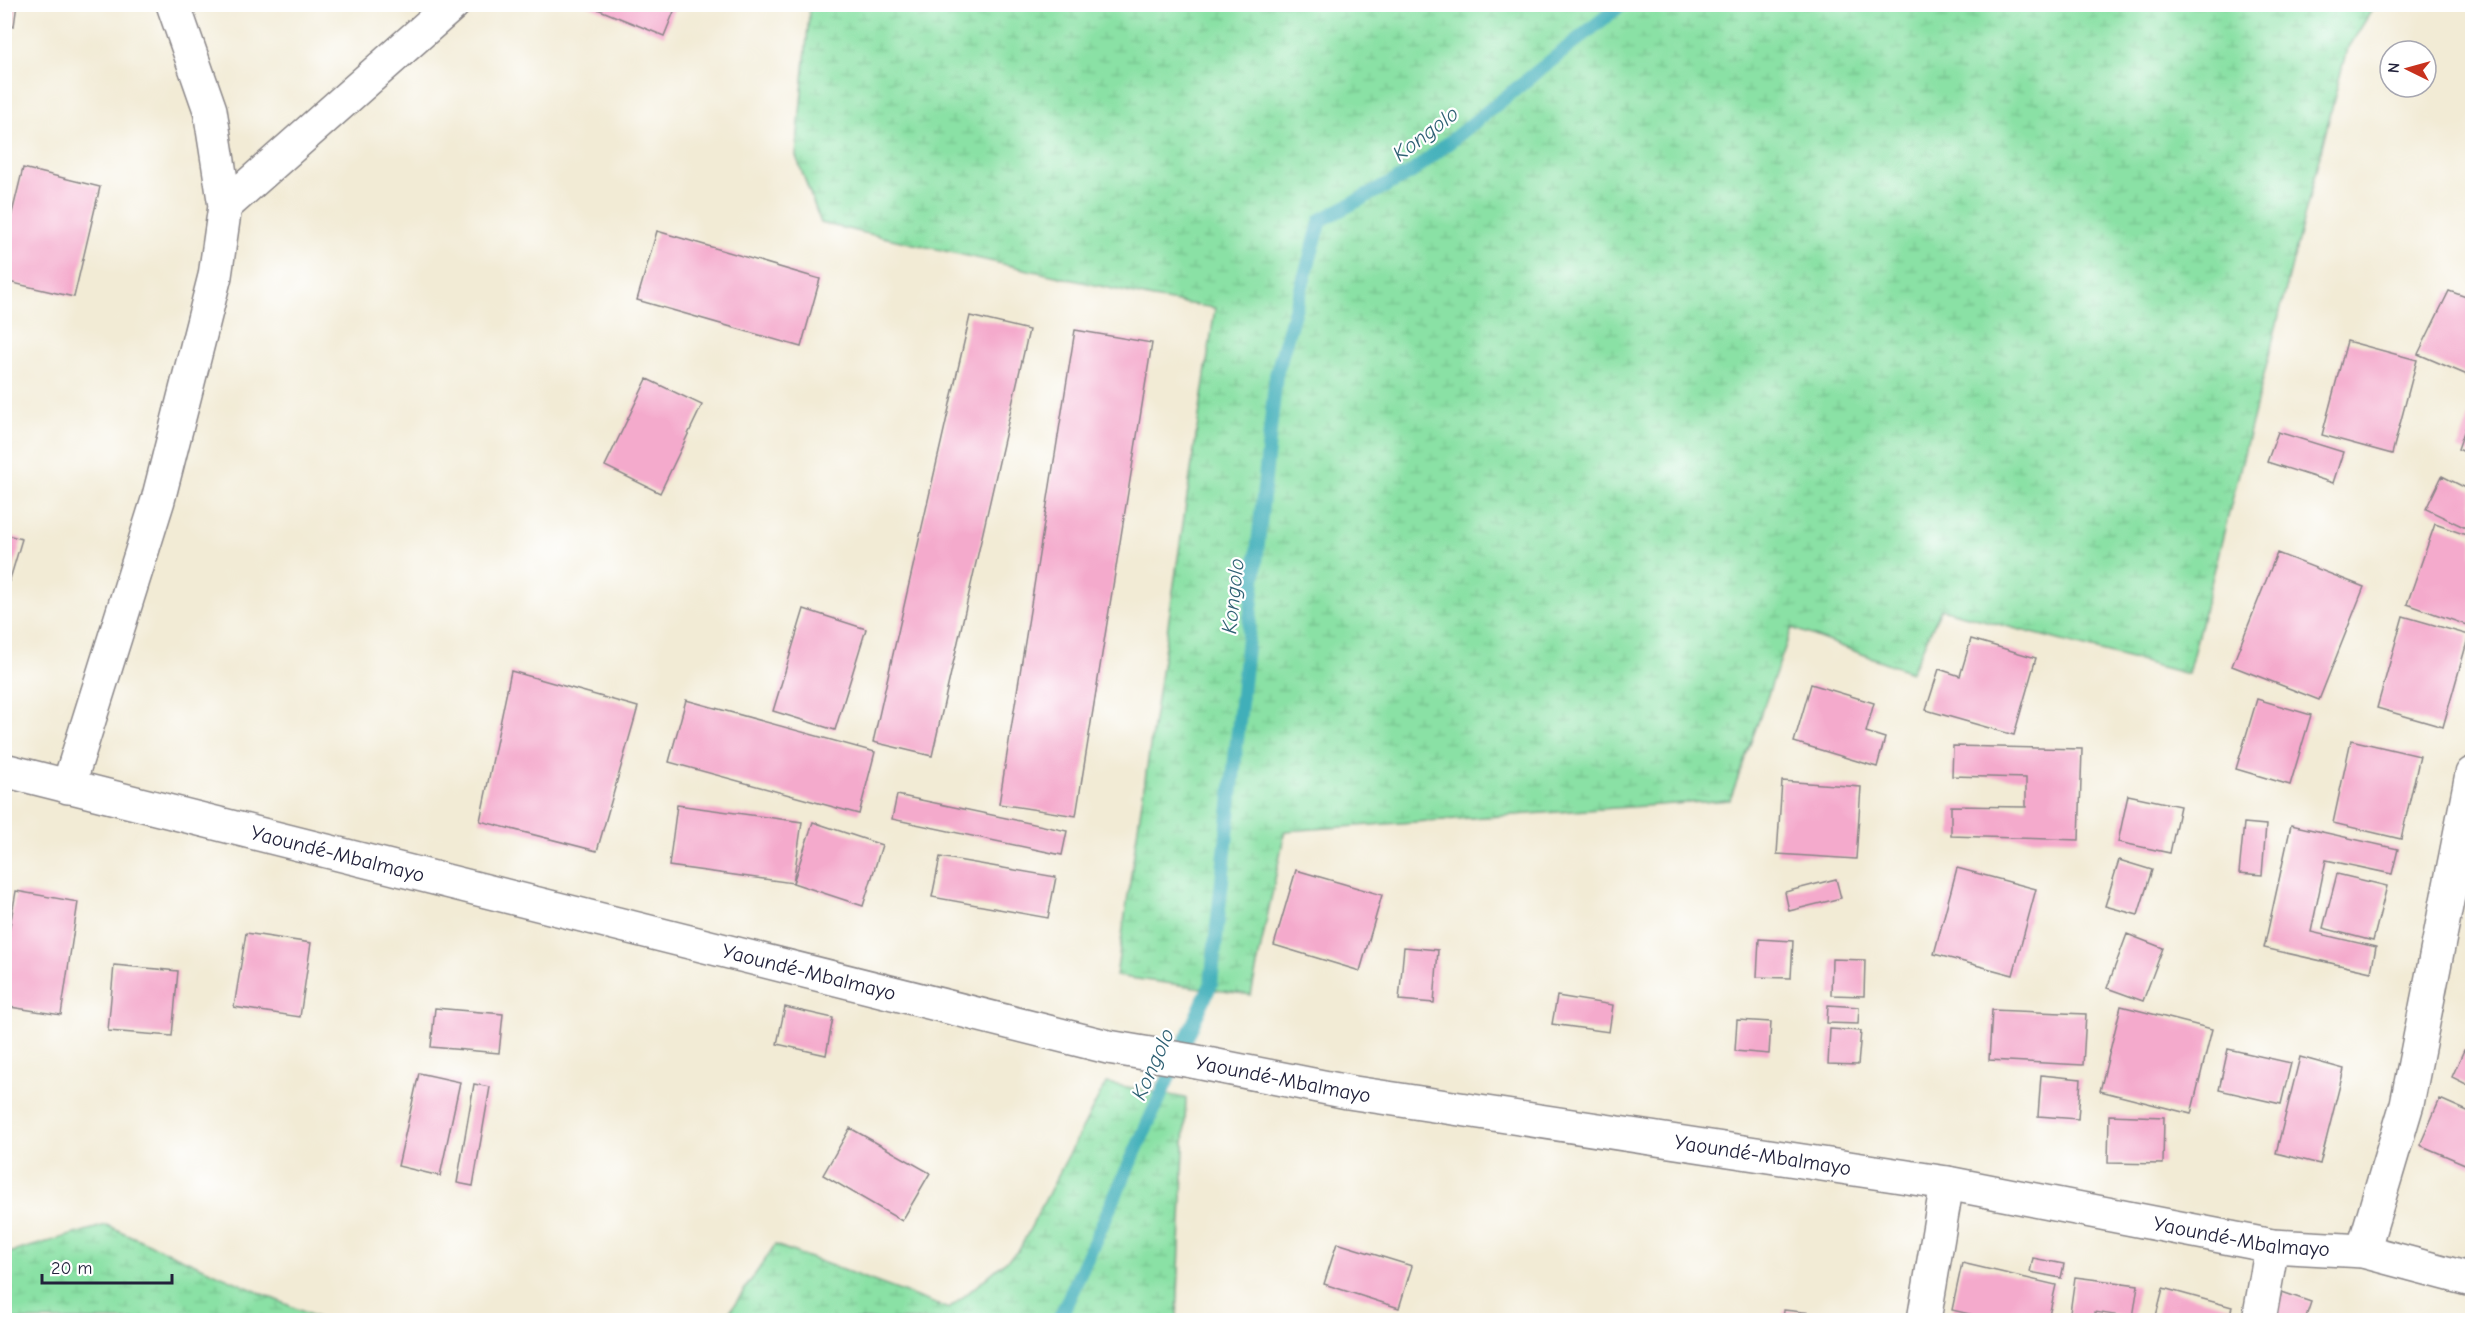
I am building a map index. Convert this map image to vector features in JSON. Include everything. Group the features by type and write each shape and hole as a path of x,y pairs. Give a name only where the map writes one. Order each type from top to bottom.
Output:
{"main road":[{"path":"68,787 158,500 215,276 225,206 210,110 173,4"},
{"path":"225,206 453,4"},
{"name":"Yaoundé-Mbalmayo","path":"4,770 1108,1047 1192,1060 1348,1092 1947,1183 2272,1246 2363,1251 2472,1280"},
{"path":"2363,1251 2408,1104 2464,847 2472,774"},
{"path":"1923,1320 1947,1183"},
{"path":"2259,1320 2272,1246"}],"green space":[{"path":"810,4 2375,5 2346,52 2188,674 1941,609 1911,672 1792,628 1730,800 1285,831 1251,995 1116,976 1215,308 1153,298 821,223 796,156"},
{"path":"1106,1083 1186,1098 1177,1320 724,1320 775,1245 949,1309 1019,1250"},
{"path":"106,1225 322,1320 5,1320 5,1254"}],"building":[{"path":"4,4 17,4 14,26 4,25"},
{"path":"585,4 677,4 664,36"},
{"path":"23,168 100,187 74,297 4,281 4,246"},
{"path":"657,231 820,279 801,347 637,300"},
{"path":"2449,291 2472,299 2472,377 2418,354"},
{"path":"970,316 1029,330 932,756 873,742"},
{"path":"1075,330 1152,343 1076,816 999,804"},
{"path":"2347,341 2417,360 2392,454 2322,435"},
{"path":"647,379 702,405 660,493 605,466"},
{"path":"2472,409 2472,455 2458,449"},
{"path":"2278,432 2343,452 2333,483 2267,462"},
{"path":"2442,476 2472,491 2472,531 2426,509"},
{"path":"2435,524 2472,537 2472,627 2407,604"},
{"path":"4,534 22,539 5,596 4,596"},
{"path":"2277,553 2364,587 2319,700 2232,666"},
{"path":"804,609 866,629 835,730 773,711"},
{"path":"2403,616 2469,635 2443,727 2377,708"},
{"path":"1971,639 2036,658 2014,735 1926,710 1939,669 1960,676"},
{"path":"511,671 638,707 597,851 480,821"},
{"path":"1811,684 1874,703 1866,732 1885,738 1877,767 1794,742"},
{"path":"2257,699 2311,715 2290,785 2236,769"},
{"path":"686,700 875,752 859,814 669,762"},
{"path":"2351,740 2420,756 2401,839 2333,823"},
{"path":"1953,746 2082,749 2079,840 1951,836 1951,806 2026,807 2026,778 1952,776"},
{"path":"1782,781 1861,787 1856,859 1777,854"},
{"path":"897,795 1067,831 1062,855 892,819"},
{"path":"2128,795 2180,806 2170,853 2118,842"},
{"path":"677,805 802,822 793,883 669,866"},
{"path":"813,822 882,845 863,906 793,883"},
{"path":"2244,823 2266,825 2262,875 2239,873"},
{"path":"2291,825 2398,849 2392,874 2326,860 2311,932 2376,947 2371,972 2264,948"},
{"path":"940,857 1056,877 1048,918 932,897"},
{"path":"2119,860 2152,870 2138,915 2105,906"},
{"path":"1957,868 2036,889 2013,975 1934,954"},
{"path":"1296,870 1382,895 1360,971 1274,945"},
{"path":"2337,874 2387,886 2373,941 2323,928"},
{"path":"1836,879 1841,898 1789,911 1785,892"},
{"path":"16,891 78,902 61,1015 4,1006 4,961"},
{"path":"246,933 311,943 300,1017 234,1007"},
{"path":"2127,934 2163,948 2143,1001 2107,988"},
{"path":"1759,939 1793,941 1791,978 1757,977"},
{"path":"1404,947 1438,950 1434,1003 1399,1000"},
{"path":"1832,959 1865,960 1864,996 1831,995"},
{"path":"114,965 178,971 172,1036 108,1031"},
{"path":"1557,996 1613,1005 1609,1032 1552,1024"},
{"path":"1828,1005 1859,1007 1858,1024 1827,1023"},
{"path":"2121,1006 2212,1029 2191,1114 2100,1091"},
{"path":"785,1007 833,1018 826,1055 777,1044"},
{"path":"435,1008 503,1014 499,1053 431,1047"},
{"path":"1992,1010 2086,1014 2083,1065 1989,1060"},
{"path":"1737,1020 1771,1022 1769,1054 1735,1051"},
{"path":"1830,1029 1861,1031 1858,1065 1828,1064"},
{"path":"2228,1049 2291,1063 2281,1104 2219,1090"},
{"path":"2464,1050 2472,1054 2472,1087 2452,1077"},
{"path":"2300,1057 2344,1069 2320,1164 2276,1153"},
{"path":"419,1073 460,1082 440,1176 398,1166"},
{"path":"2041,1075 2081,1079 2078,1119 2038,1116"},
{"path":"474,1084 490,1087 473,1186 457,1183"},
{"path":"2440,1099 2472,1113 2472,1167 2420,1145"},
{"path":"2109,1115 2164,1117 2163,1164 2108,1163"},
{"path":"850,1128 930,1173 902,1221 823,1175"},
{"path":"1337,1243 1412,1266 1399,1308 1324,1284"},
{"path":"2033,1258 2064,1264 2061,1278 2030,1272"},
{"path":"1962,1263 2056,1285 2048,1320 1995,1320 1952,1310"},
{"path":"2075,1277 2138,1285 2133,1318 2095,1312 2094,1320 2069,1320"},
{"path":"2163,1288 2232,1307 2228,1320 2155,1320"},
{"path":"2282,1292 2311,1302 2305,1320 2273,1320"},
{"path":"1784,1310 1859,1318 1858,1320 1783,1320"}],"waterway":[{"name":"Kongolo","path":"1059,1320 1211,984 1276,375 1321,220 1412,172 1622,4"}]}
